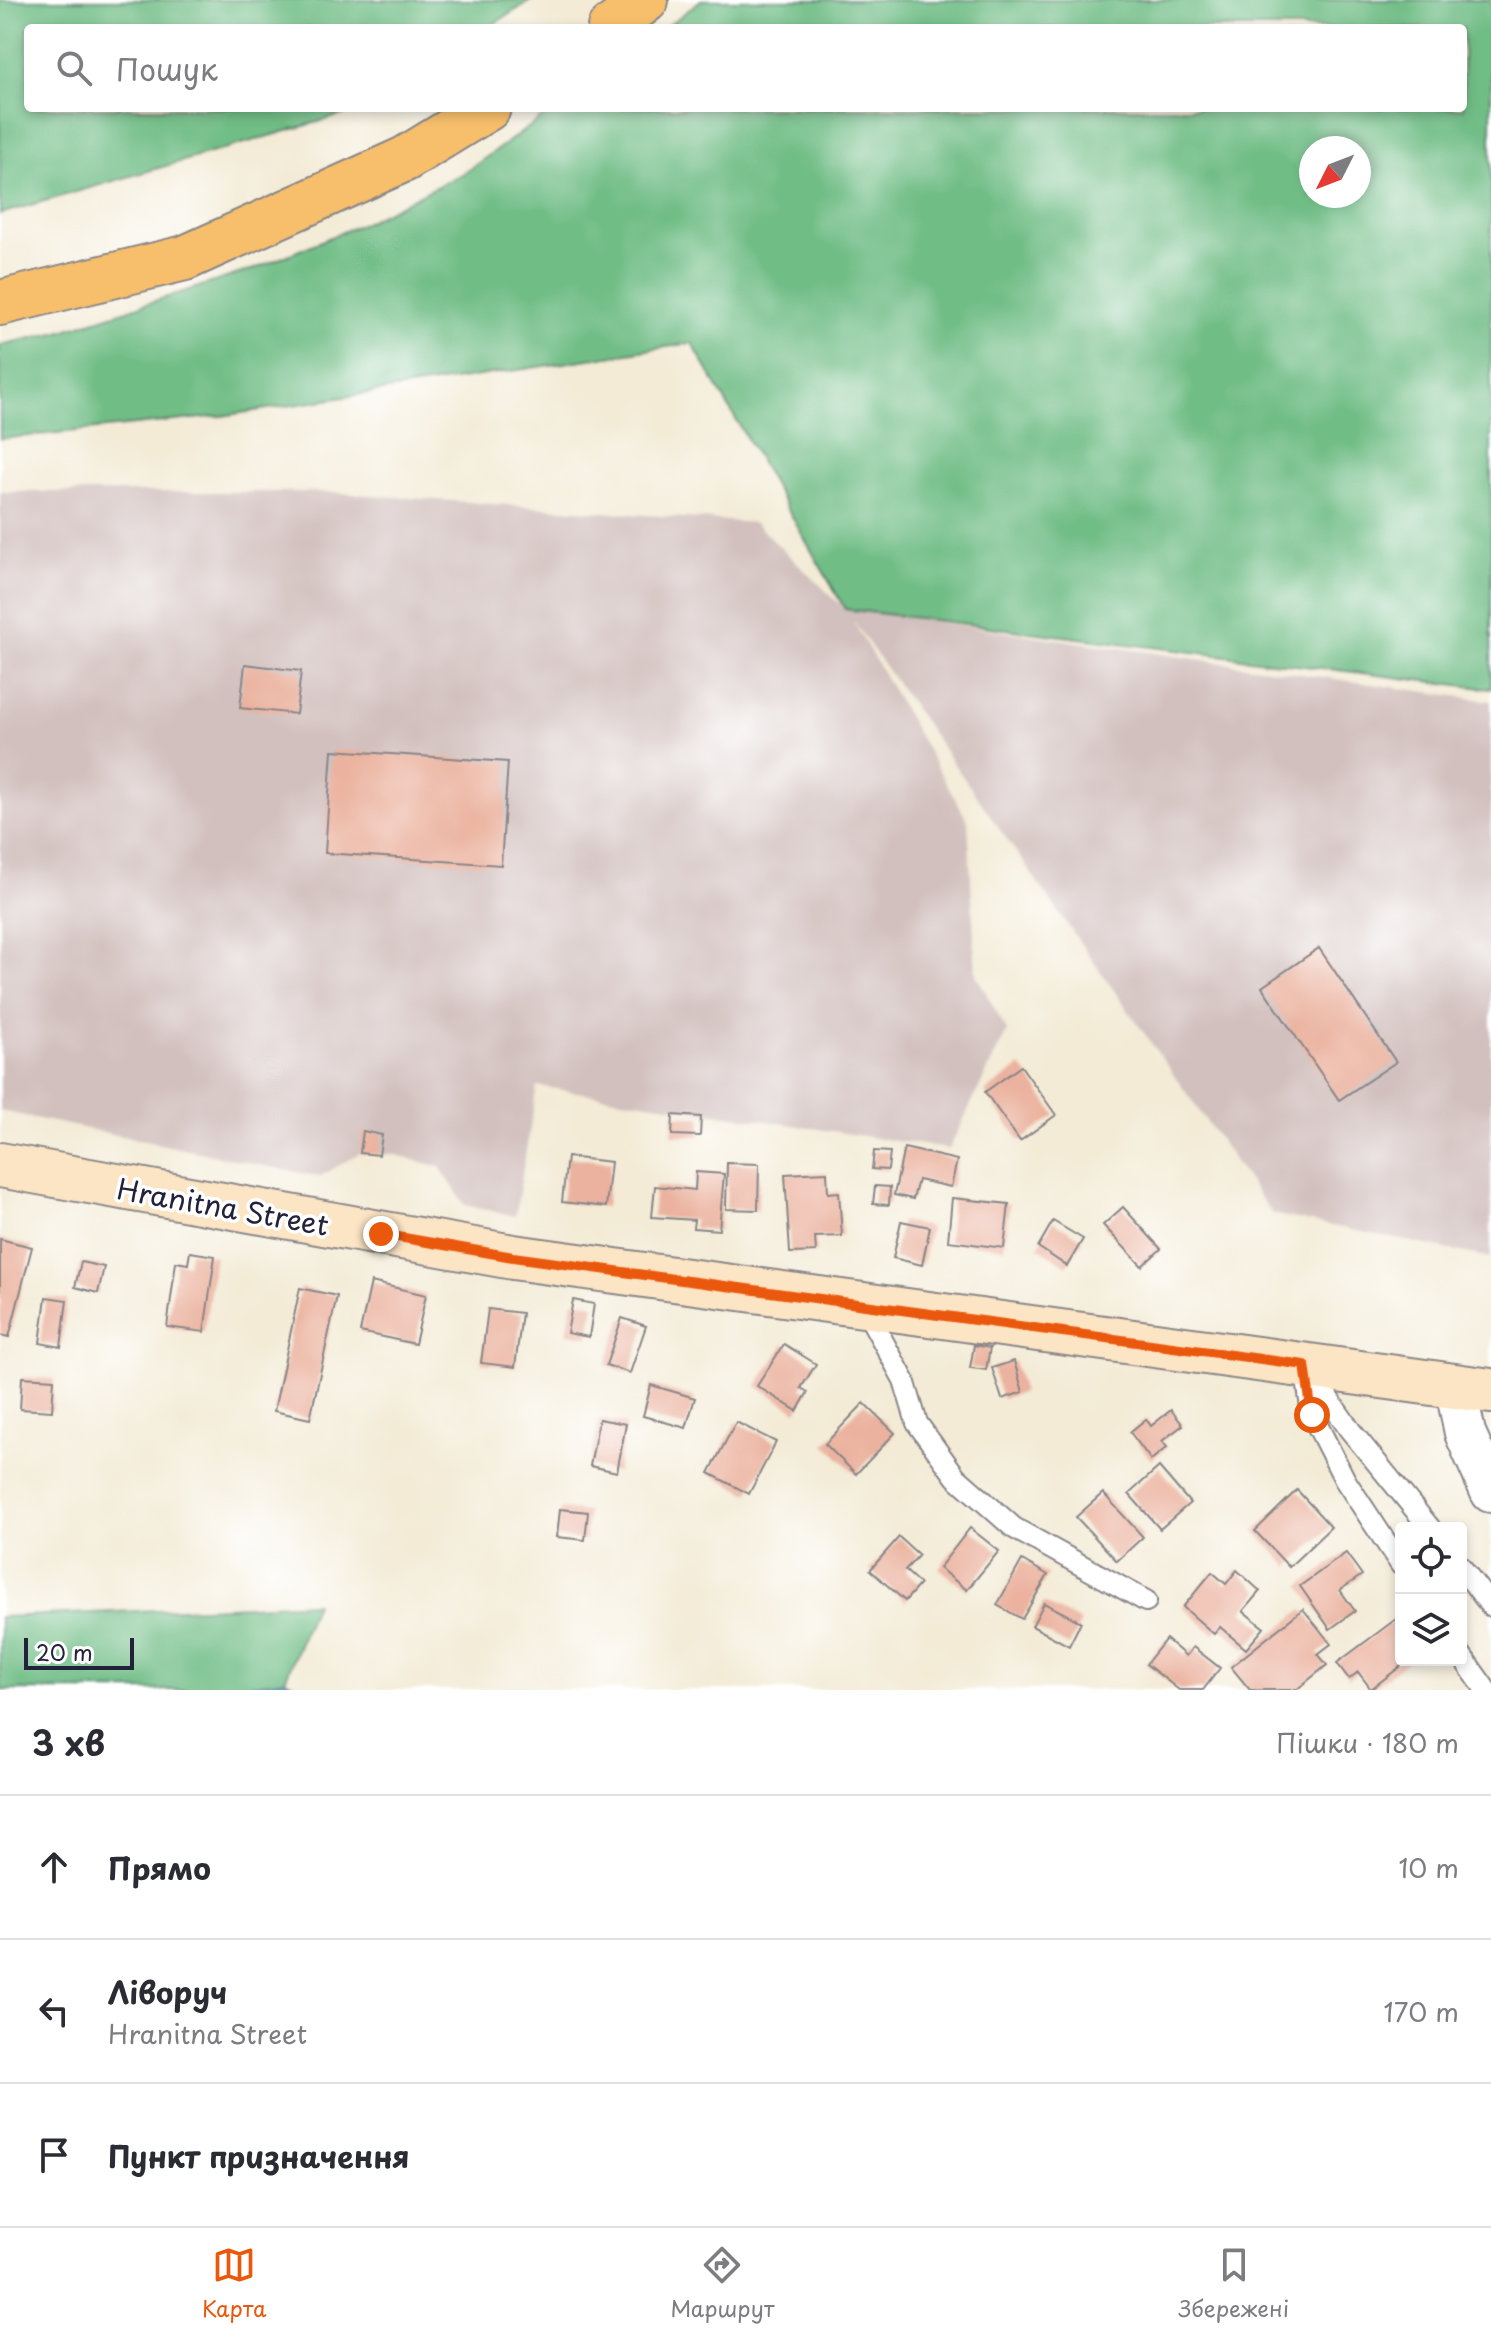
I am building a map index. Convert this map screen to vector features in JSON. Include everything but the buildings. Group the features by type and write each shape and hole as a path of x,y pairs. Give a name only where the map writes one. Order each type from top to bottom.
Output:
{"highway":[{"path":"615,24 646,0"},
{"path":"0,303 185,258 405,159 481,112"}],"street":[{"name":"Hranitna Street","path":"0,1165 513,1257 1473,1388"},
{"path":"1473,1388 1465,1433 1491,1492"}],"lane":[{"path":"863,1305 904,1380 917,1423 956,1477 1014,1528 1146,1601"},
{"path":"1305,1365 1350,1430 1425,1522"},
{"path":"1305,1365 1312,1415 1345,1480 1395,1556"},
{"path":"1467,1575 1491,1606"},
{"path":"1467,1663 1486,1690"}],"shaded area":[{"path":"0,492 327,492 755,523 845,609 1491,701 1491,1258 1272,1214 852,620 968,821 976,975 1007,1031 949,1149 537,1086 515,1216 465,1205 440,1167 396,1155 360,1153 319,1177 0,1111"}],"green space":[{"path":"0,0 532,0 493,24 24,24 24,112 351,112 0,214"},
{"path":"701,0 1491,0 1491,689 845,609 692,343 222,416 0,439 0,345 59,332 257,268 364,223 464,173 550,112 1467,112 1467,24 670,24"},
{"path":"315,1603 285,1680 213,1690 0,1690 0,1617"}],"water":[{"path":"285,1680 304,1690 213,1690"}],"route":[{"path":"381,1234 513,1257 1305,1365 1312,1415"}]}
